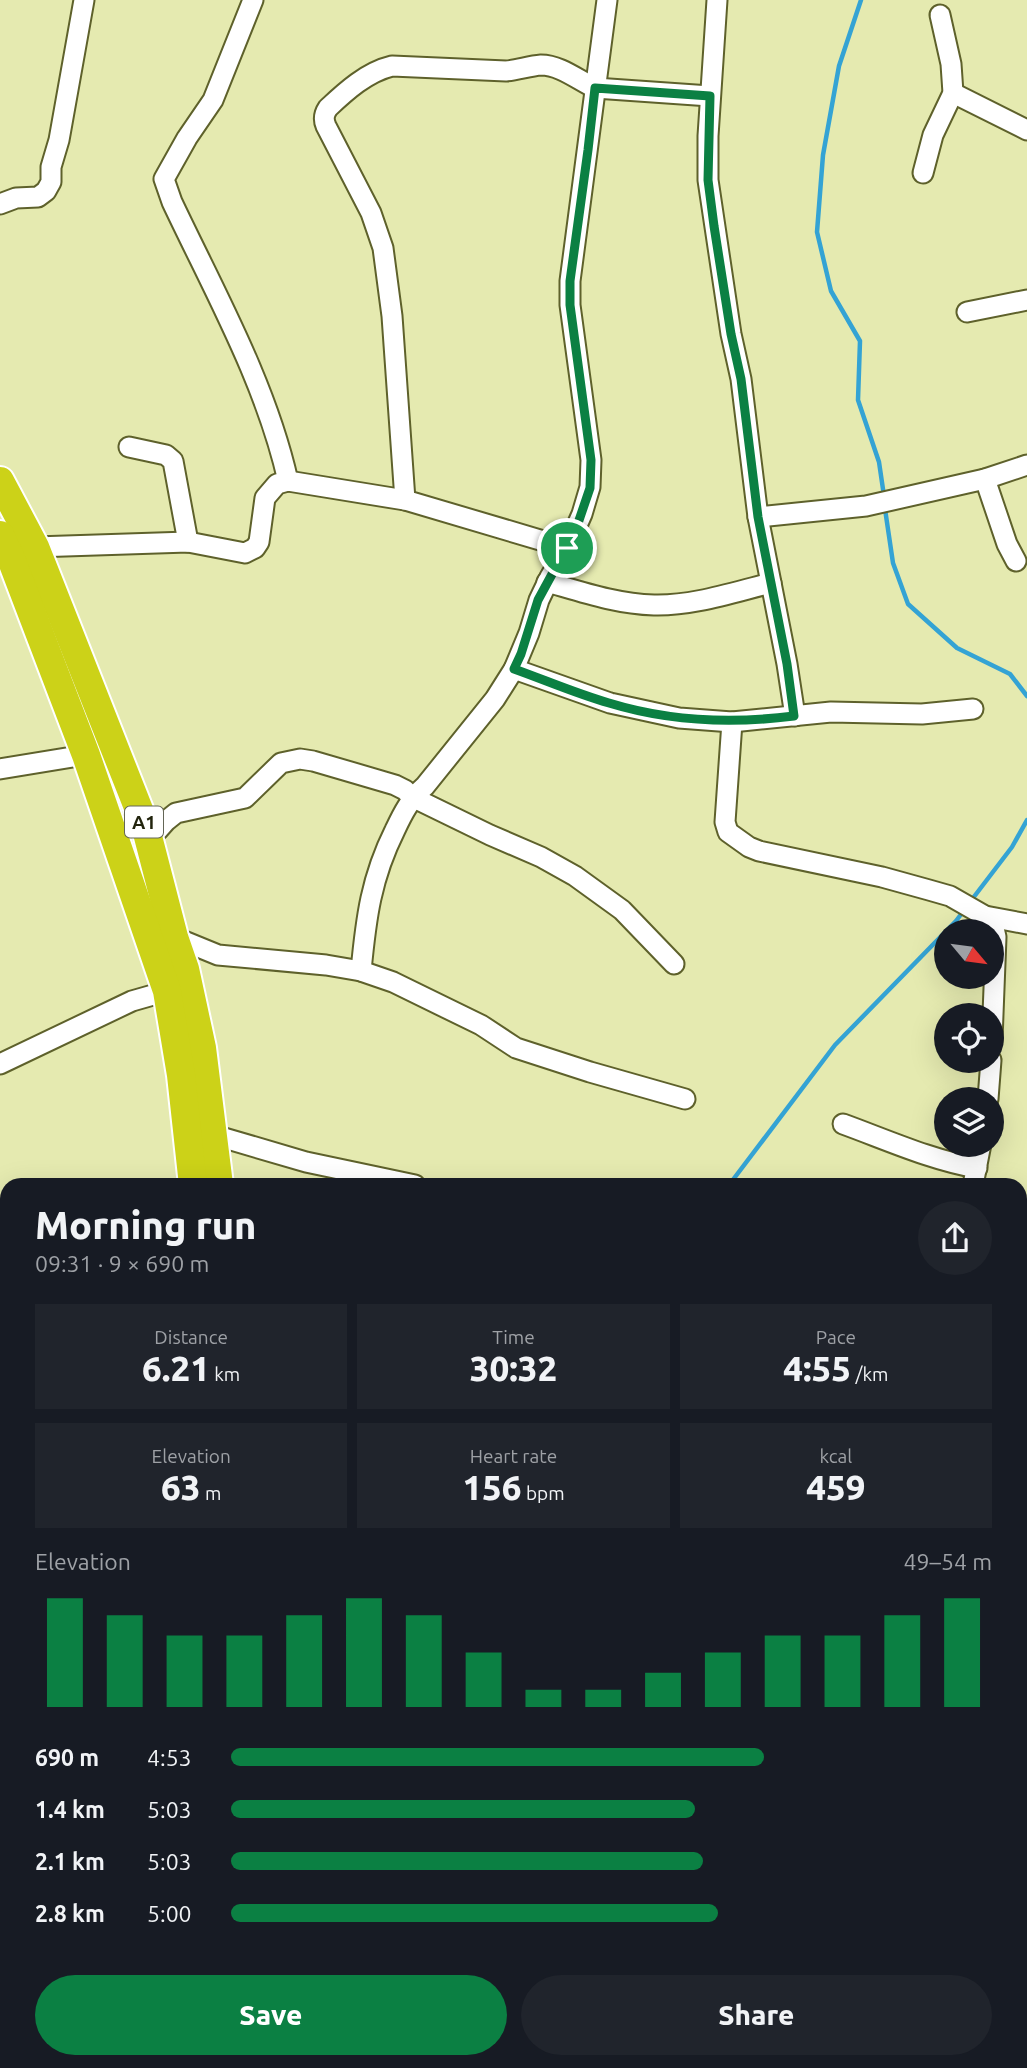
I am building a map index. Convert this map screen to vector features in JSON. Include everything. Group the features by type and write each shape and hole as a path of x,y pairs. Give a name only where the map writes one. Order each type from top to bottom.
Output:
{"highway":[{"name":"A1","path":"0,481 35,547 145,825 185,969 202,1048 218,1178"},
{"name":"A1","path":"0,535 86,755 167,991 181,1075 192,1178"}],"street":[{"path":"0,204 16,198 38,197 46,191 51,182 51,167 60,140 84,0"},
{"path":"253,0 213,100 164,179 172,202 244,352 279,442 288,481"},
{"path":"361,971 366,917 374,881 389,841 412,797 425,786 495,699 514,669 538,600 567,548 590,488 591,460 570,305 570,281 607,0"},
{"path":"717,0 710,96 708,180 731,334 741,379 758,517 787,664 794,716"},
{"path":"923,173 933,135 953,93 951,64 940,15"},
{"path":"405,500 392,316 383,248 371,213 326,126 325,112 369,75 392,66 506,71 542,65 578,78 595,88 710,96"},
{"path":"953,93 1027,130"},
{"path":"967,312 1027,300"},
{"path":"129,447 166,455 173,461 187,542"},
{"path":"758,517 866,506 985,480 1027,465"},
{"path":"985,480 1007,544 1016,561"},
{"path":"35,547 187,542 245,553 255,548 259,542 265,498 277,484 288,481 405,500 567,548"},
{"path":"547,582 615,601 655,605 716,596 771,583"},
{"path":"514,669 610,704 679,718 732,722 831,712 922,714 973,709"},
{"path":"732,722 725,821 728,832 759,851 882,877 950,896 979,912 995,927 993,1003"},
{"path":"0,769 115,750"},
{"path":"145,825 149,835 176,813 245,798 281,763 293,759 313,761 395,785 412,797 541,857 622,910 674,964"},
{"path":"979,912 1027,924"},
{"path":"174,937 218,955 361,971 393,982 481,1025 516,1048 685,1099"},
{"path":"0,1064 132,1001 167,991"},
{"path":"843,1124 959,1165 975,1176 979,1157"},
{"path":"214,1135 306,1162 382,1178"}],"waterway":[{"path":"861,0 839,66 823,155 817,232 831,291 860,341 858,400 879,462 884,496"},
{"path":"885,509 893,563 908,604 957,648 1010,674 1027,696"},
{"path":"970,902 1012,847 1027,820"},
{"path":"734,1178 835,1045 965,909"}],"route":[{"path":"595,88 710,96 708,180 714,226 741,379 758,517 787,664 794,716 732,722 679,718 610,704 514,669 529,634 538,600 567,548 590,488 591,460 570,305 570,281 595,88"}]}
